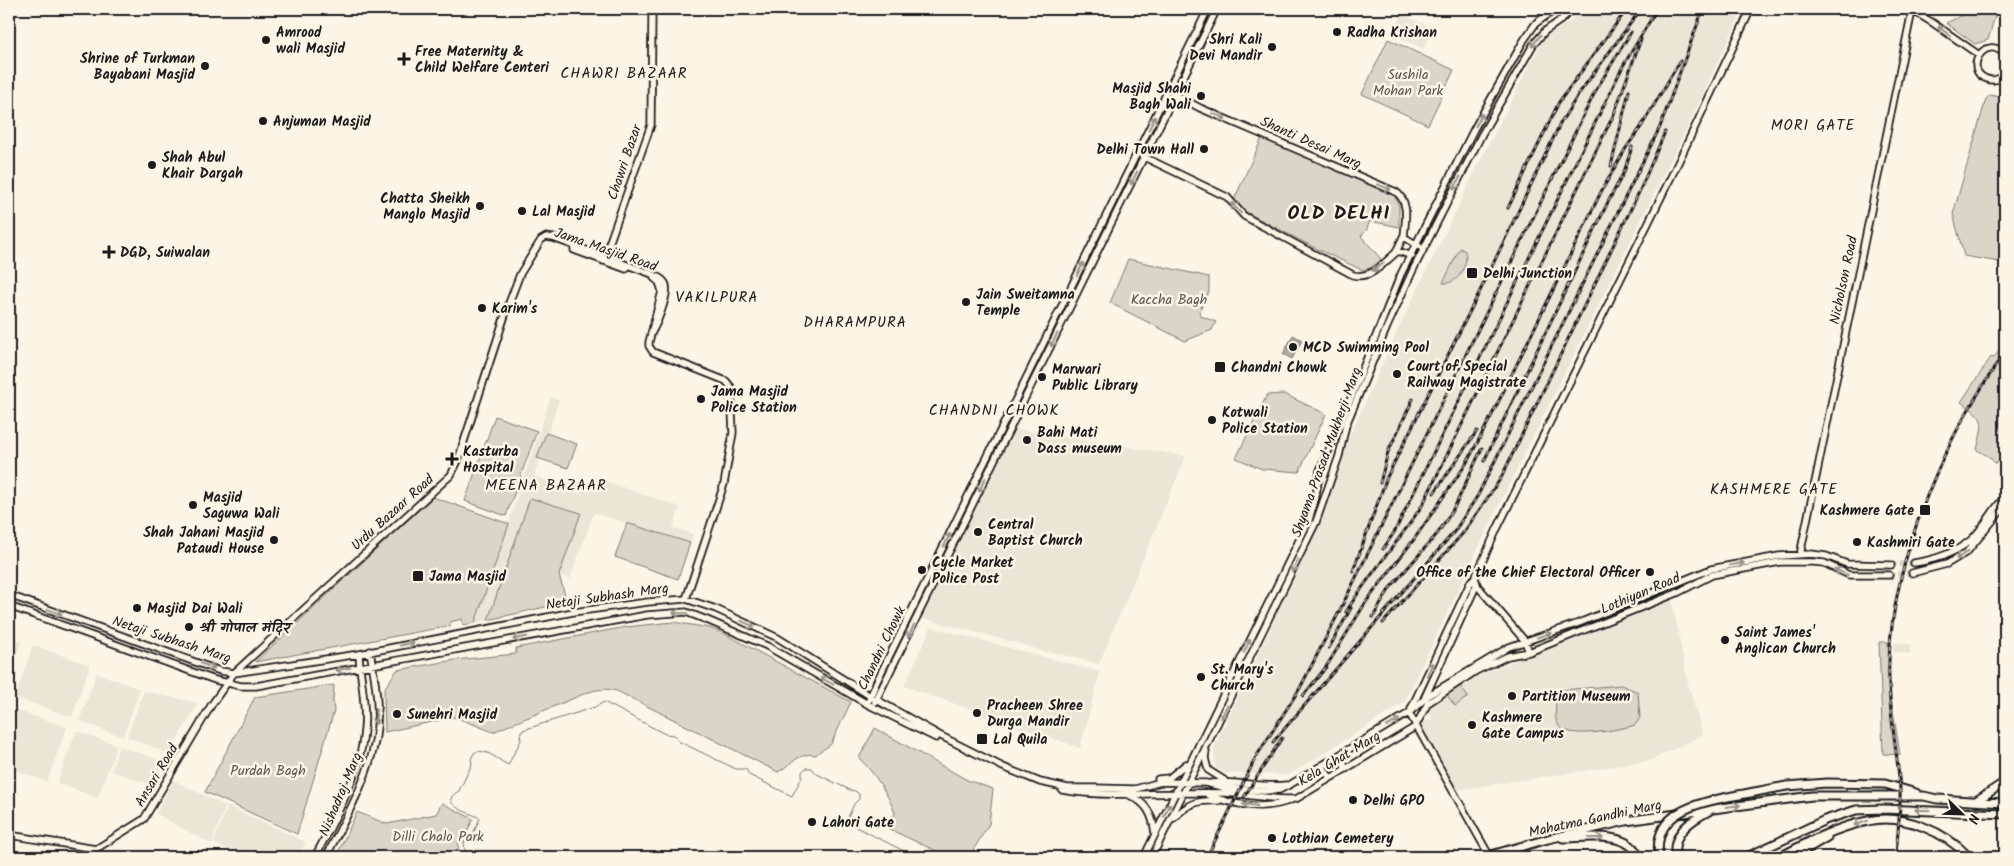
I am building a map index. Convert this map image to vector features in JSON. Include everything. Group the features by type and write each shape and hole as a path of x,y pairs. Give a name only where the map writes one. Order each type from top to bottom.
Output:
{"highway":[{"path":"1659,857 1659,841 1663,829 1670,820 1692,806 1713,800 1787,786 1827,782 1884,784 1924,796"},
{"path":"1976,801 2005,782"},
{"name":"Mahatma Gandhi Marg","path":"1486,856 1626,821 1812,796 1924,796 1937,799 2005,803"},
{"name":"Mahatma Gandhi Marg","path":"1675,857 1675,844 1683,828 1692,820 1713,809"},
{"path":"1747,857 1824,820 1856,810 1883,809 2005,814"},
{"path":"1780,857 1826,833 1868,821 1881,820 1907,822 1944,836 1969,857"},
{"path":"1793,857 1825,839 1831,833"},
{"path":"1548,839 1602,838 1618,840 1632,847 1639,857"}],"main road":[{"name":"Chawri Bazar","path":"604,259 651,125 652,9"},
{"name":"Chandni Chowk","path":"869,705 870,696 1208,9"},
{"name":"Chandni Chowk","path":"869,705 877,700 1217,9"},
{"path":"1557,9 1570,11"},
{"name":"Shyama Prasad Mukherji Marg","path":"1175,794 1309,520 1320,470 1416,244 1474,129 1524,40 1536,22 1557,9"},
{"path":"1486,856 1454,792 1408,713 1671,178 1751,9"},
{"path":"1910,10 1933,23 1979,55"},
{"name":"Nicholson Road","path":"1800,555 1910,10"},
{"name":"Shyama Prasad Mukherji Marg","path":"1183,794 1316,522 1339,456 1346,425 1387,327 1424,248 1482,134 1533,45 1545,31 1570,11"},
{"path":"2005,55 2000,50 1992,48 1985,50 1979,55 1976,67 1983,77 1994,80 2005,73"},
{"name":"Shanti Desai Marg","path":"1168,91 1200,108 1396,192 1404,201 1406,220 1404,235 1396,252"},
{"path":"1137,153 1227,197 1244,216 1353,275 1362,276 1377,269 1396,252 1401,251 1419,259"},
{"path":"1404,235 1406,239 1424,248"},
{"name":"Jama Masjid Road","path":"538,246 541,240 549,237 604,259 652,274 665,282 667,291 659,318 652,332 649,346 653,352 705,371 726,381 730,387 733,433 724,484 686,599"},
{"name":"Urdu Bazaar Road","path":"234,673 450,475 462,446 508,303 520,274 538,246"},
{"path":"1914,563 1936,559 1972,539 2005,497"},
{"path":"1912,573 1946,564 1967,552 2005,506"},
{"name":"Lothiyan Road","path":"1424,699 1509,647 1587,619 1711,569 1779,556 1800,555 1826,556 1847,564 1891,565"},
{"name":"Lothiyan Road","path":"1421,717 1428,703 1476,671 1508,656 1529,652 1677,592 1712,575 1780,562 1812,562 1824,563 1849,575 1889,575"},
{"path":"1473,579 1525,642 1529,652"},
{"path":"1417,729 1424,699 1477,584"},
{"name":"Netaji Subhash Marg","path":"9,595 220,671 234,673 359,654 573,612 686,599 716,609 778,638 870,696 973,753 1040,782 1068,788 1135,788 1161,782 1189,783"},
{"name":"Netaji Subhash Marg","path":"9,606 227,684 256,686 647,615 686,612 768,646 869,705 997,767 1041,785 1077,793 1183,794"},
{"name":"Nishadraj Marg","path":"326,857 367,769 376,735 376,701 370,651"},
{"name":"Nishadraj Marg","path":"314,857 341,807 356,766 362,741 364,722 359,654"},
{"name":"Ansari Road","path":"9,835 96,849 144,819 212,704 234,673"},
{"name":"Kela Ghat Marg","path":"1189,783 1206,783 1226,788 1264,792 1279,790 1292,784 1408,713 1424,699"},
{"name":"Kela Ghat Marg","path":"1183,794 1224,793 1281,800 1296,799 1417,729"},
{"path":"1208,744 1205,758 1208,770 1226,781"},
{"path":"1135,788 1159,778 1173,776 1183,768 1195,752"},
{"path":"1339,755 1346,769"},
{"path":"1322,765 1330,778"},
{"path":"1206,783 1226,781 1266,785 1292,784"},
{"path":"1126,794 1137,799 1147,807 1153,820 1155,834"},
{"path":"1144,857 1175,794"},
{"path":"1152,857 1183,794"},
{"path":"1205,794 1223,801"},
{"path":"1169,824 1190,804 1202,800 1262,806 1280,805 1296,799"}],"shaded area":[{"path":"1578,9 1743,9 1686,130 1503,497 1404,703 1289,775 1224,773 1215,767 1214,748 1323,516 1348,440 1396,334 1483,155 1544,38 1572,20"},
{"path":"1402,14 1433,28 1423,49 1392,34"},
{"name":"MCD Swimming Pool","path":"1293,335 1302,340 1292,359 1283,354"},
{"name":"MEENA BAZAAR","path":"551,397 559,400 534,476 581,494 584,485 593,487 596,478 680,507 673,528 693,534 690,543 594,513 570,579 559,575 580,513 531,498 488,620 475,623"},
{"path":"1014,429 1186,456 1099,664 1048,651 1047,653 1021,644 921,618"},
{"path":"1671,596 1689,688 1703,735 1649,761 1456,790 1421,730 1422,724 1432,718 1430,711 1433,704 1468,680"},
{"path":"931,627 1100,672 1080,748 904,686"},
{"path":"9,637 21,641 9,678"},
{"path":"1894,643 1911,644 1910,654 1893,652"},
{"path":"33,645 90,665 72,717 15,698"},
{"path":"97,673 140,689 123,737 79,721"},
{"path":"144,691 198,703 169,754 127,737"},
{"path":"9,708 67,727 47,782 9,768"},
{"path":"76,731 117,745 98,798 57,783"},
{"path":"119,746 165,762 152,785 111,771"},
{"path":"173,780 226,806 211,844 156,814"},
{"path":"228,806 306,842 299,857 244,857 213,843"}],"green space":[{"path":"1975,9 1997,9 1988,40 1975,44 1946,23"},
{"name":"Sushila Mohan Park","path":"1388,39 1454,70 1428,125 1362,94"},
{"path":"1990,95 2005,98 2005,263 1964,256 1953,214 1986,99"},
{"path":"1262,138 1394,195 1399,206 1399,227 1370,221 1366,231 1361,236 1381,259 1377,263 1372,267 1360,269 1244,211 1234,200"},
{"path":"1460,248 1465,251 1466,256 1464,268 1453,281 1443,283"},
{"name":"Kaccha Bagh","path":"1128,259 1209,277 1209,291 1199,312 1201,316 1216,322 1212,330 1185,341 1110,303"},
{"path":"2005,342 2005,462 1995,463 1988,456 1977,450 1982,427 1980,418 1961,402 1991,357 1994,358"},
{"path":"1284,394 1326,414 1299,472 1262,469 1236,458 1267,395"},
{"path":"495,416 537,431 506,516 465,501"},
{"path":"546,433 577,444 568,468 537,458"},
{"path":"433,497 509,524 475,623 463,625 462,619 450,622 450,626 255,662"},
{"path":"530,498 581,513 559,575 567,602 488,620"},
{"path":"627,523 690,543 678,579 615,557"},
{"path":"673,622 710,628 727,635 851,702 831,744 816,755 805,755 796,759 778,772 617,691 605,689 586,693 493,732 455,717 385,732 384,689 397,670 455,660 516,654 516,648 626,627"},
{"path":"1879,642 1888,642 1891,697 1900,755 1883,754"},
{"name":"Purdah Bagh","path":"334,685 334,711 297,834 205,792 255,697"},
{"path":"1621,685 1638,692 1640,718 1635,725 1607,731 1583,733 1564,730 1558,725 1556,698 1563,690"},
{"path":"1460,686 1468,697 1455,706 1447,695"},
{"path":"875,728 967,780 993,789 989,824 969,857 949,857 889,829 895,813 892,805 880,784 859,758"},
{"name":"Dilli Chalo Park","path":"442,803 473,819 468,830 461,838 456,857 336,857 357,812 387,824 436,814"}],"waterway":[{"path":"462,857 465,851 464,842 473,834 480,818 457,808 451,800 459,791 472,764 471,759 474,753 487,753 508,765 521,740 520,735 523,730 595,707 604,702 665,734 674,735 678,741 736,769 746,769 749,775 792,796 802,777 802,772 806,768 812,768 817,774 859,794 859,799 854,804 846,822 916,857"}],"tunnel":[{"path":"1891,565 1914,563"},
{"path":"1889,575 1912,573"}],"railway":[{"path":"1508,208 1559,102 1627,9"},
{"path":"1353,571 1387,477 1481,289 1561,122 1580,92 1641,9"},
{"path":"1383,549 1395,531 1623,66 1657,9"},
{"path":"1273,742 1454,532 1478,495 1660,127 1703,9"},
{"path":"1207,857 1256,757 1300,688 1596,90 1631,32"},
{"path":"1346,612 1364,584 1423,504 1614,114 1641,39"},
{"path":"1303,696 1326,667 1366,602 1415,538 1466,464 1602,190 1680,61"},
{"path":"1611,166 1629,91"},
{"path":"1383,623 1464,532 1501,478 1640,190 1665,132"},
{"path":"1484,461 1624,172 1632,147"},
{"path":"1896,857 1900,789 1891,710 1889,662 1895,605 1901,576 1919,518 1941,463 1965,416 2005,351"},
{"path":"1380,483 1388,452 1413,399"},
{"path":"1434,493 1477,431"},
{"path":"1373,617 1390,588 1438,533 1456,504 1482,448"},
{"path":"1329,648 1351,608"},
{"path":"1244,797 1282,738"}],"place":[{"name":"Radha Krishan","path":"1337,32"},
{"name":"Amrood wali Masjid","path":"266,40"},
{"name":"Shri Kali Devi Mandir","path":"1272,47"},
{"name":"Free Maternity & Child Welfare Centeri","path":"404,59"},
{"name":"Shrine of Turkman Bayabani Masjid","path":"205,66"},
{"name":"Masjid Shahi Bagh Wali","path":"1201,96"},
{"name":"Anjuman Masjid","path":"263,121"},
{"name":"Delhi Town Hall","path":"1204,149"},
{"name":"Shah Abul Khair Dargah","path":"152,165"},
{"name":"Chatta Sheikh Manglo Masjid","path":"480,206"},
{"name":"Lal Masjid","path":"522,211"},
{"name":"DGD, Suiwalan","path":"109,252"},
{"name":"Delhi Junction","path":"1472,273"},
{"name":"Jain Sweitamna Temple","path":"966,302"},
{"name":"Karim's","path":"482,308"},
{"name":"MCD Swimming Pool","path":"1293,347"},
{"name":"Chandni Chowk","path":"1220,367"},
{"name":"Court of Special Railway Magistrate","path":"1397,374"},
{"name":"Marwari Public Library","path":"1042,377"},
{"name":"Jama Masjid Police Station","path":"701,399"},
{"name":"Kotwali Police Station","path":"1212,420"},
{"name":"Bahi Mati Dass museum","path":"1027,440"},
{"name":"Kasturba Hospital","path":"452,459"},
{"name":"Masjid Saguwa Wali","path":"193,505"},
{"name":"Kashmere Gate","path":"1925,510"},
{"name":"Central Baptist Church","path":"978,532"},
{"name":"Shah Jahani Masjid Pataudi House","path":"274,540"},
{"name":"Kashmiri Gate","path":"1857,542"},
{"name":"Cycle Market Police Post","path":"922,570"},
{"name":"Office of the Chief Electoral Officer","path":"1650,572"},
{"name":"Jama Masjid","path":"418,576"},
{"name":"Masjid Dai Wali","path":"137,608"},
{"name":"श्री गोपाल मंदिर","path":"189,627"},
{"name":"Saint James' Anglican Church","path":"1725,640"},
{"name":"St. Mary's Church","path":"1201,677"},
{"name":"Partition Museum","path":"1512,696"},
{"name":"Pracheen Shree Durga Mandir","path":"977,713"},
{"name":"Sunehri Masjid","path":"397,714"},
{"name":"Kashmere Gate Campus","path":"1472,725"},
{"name":"Lal Quila","path":"982,739"},
{"name":"Delhi GPO","path":"1353,800"},
{"name":"Lahori Gate","path":"812,822"},
{"name":"Lothian Cemetery","path":"1272,838"}],"district":[{"name":"CHAWRI BAZAAR","path":"624,73"},
{"name":"MORI GATE","path":"1813,125"},
{"name":"OLD DELHI","path":"1339,212"},
{"name":"VAKILPURA","path":"717,297"},
{"name":"DHARAMPURA","path":"855,322"},
{"name":"CHANDNI CHOWK","path":"994,410"},
{"name":"MEENA BAZAAR","path":"546,485"},
{"name":"KASHMERE GATE","path":"1774,489"}]}
